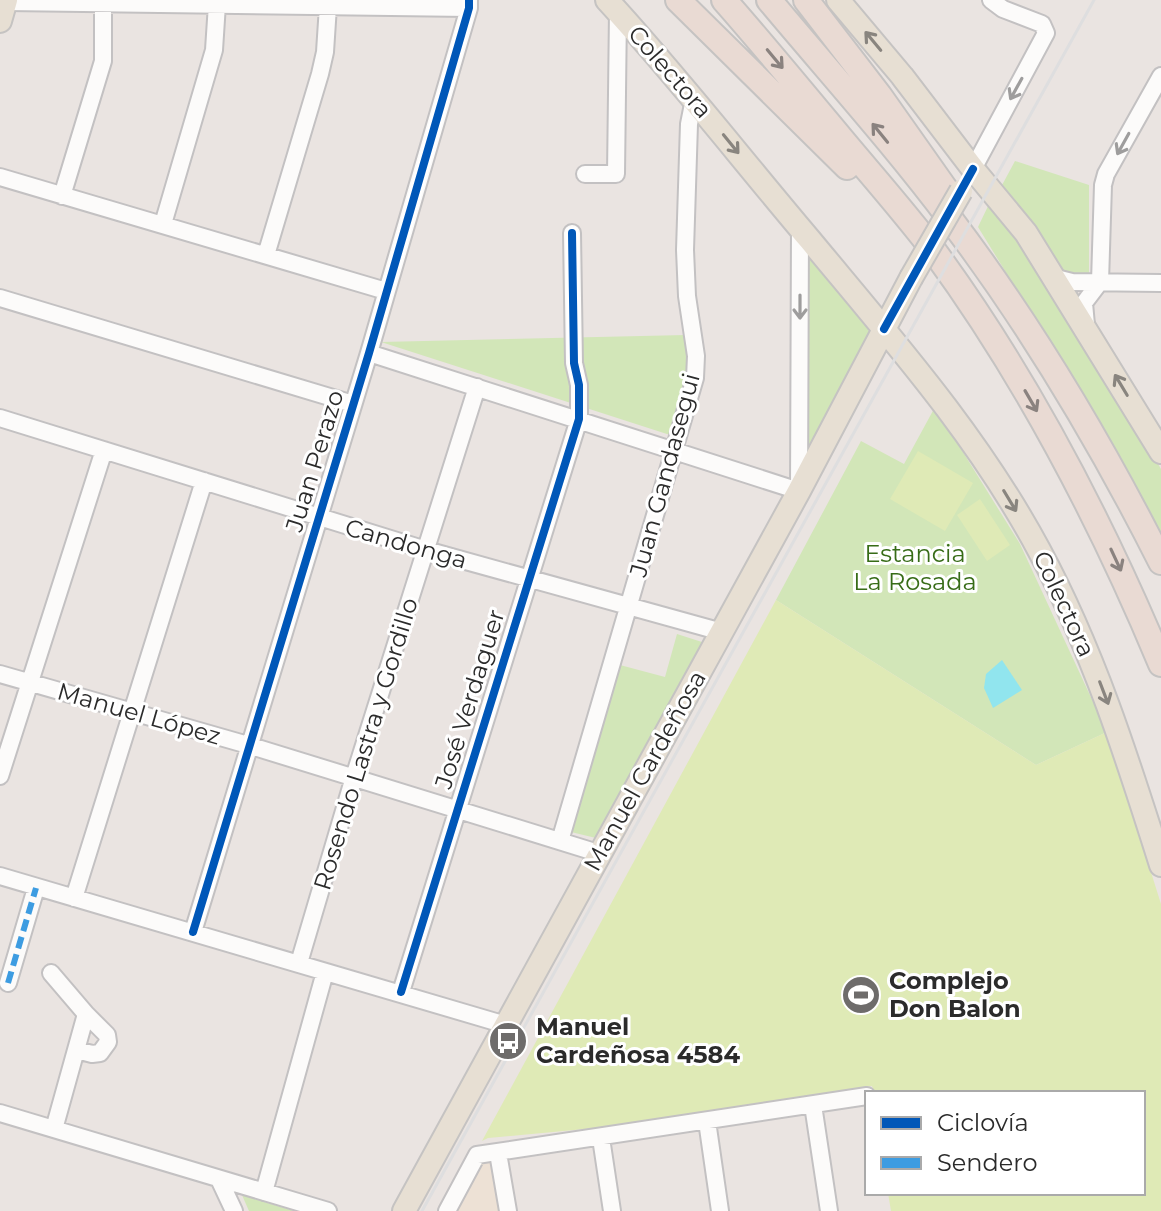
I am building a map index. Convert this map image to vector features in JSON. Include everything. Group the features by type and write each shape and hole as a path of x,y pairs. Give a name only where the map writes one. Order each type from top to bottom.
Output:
{"highway":[{"path":"678,0 859,180 894,220 961,312 1006,358"},
{"path":"724,0 925,241 1006,358 1104,536 1161,664"},
{"path":"769,0 936,201 1025,326 1092,435 1161,562"},
{"path":"806,0 879,95 995,261 1025,326"}],"main road":[{"path":"838,0 1026,233 1161,452"},
{"name":"Colectora","path":"613,6 884,329 998,480 1055,581 1103,690 1161,865"},
{"name":"Manuel Cardeñosa","path":"404,1211 973,169"}],"street":[{"path":"973,169 1044,38 1045,28 1038,22 1003,9 991,0"},
{"path":"62,196 103,61 103,3"},
{"path":"4,7 103,3 469,4"},
{"path":"163,224 214,50 217,4"},
{"name":"Juan Perazo","path":"193,932 369,353 469,4"},
{"path":"266,255 320,74 328,6"},
{"path":"585,174 616,174 613,6"},
{"path":"1086,326 1084,303 1100,282 1106,174 1161,76"},
{"name":"Juan Gandasegui","path":"560,841 697,366 687,296 685,250 689,124 694,99"},
{"path":"0,177 386,291"},
{"path":"369,353 799,491 800,229"},
{"path":"572,233 574,363 580,396 579,419"},
{"path":"1056,278 1067,282 1161,283"},
{"path":"0,298 353,404"},
{"name":"Rosendo Lastra y Gordillo","path":"299,963 477,387"},
{"name":"José Verdaguer","path":"401,992 579,419"},
{"name":"Candonga","path":"1,421 426,550 722,632"},
{"path":"0,776 104,450"},
{"path":"74,898 204,481"},
{"name":"Manuel López","path":"0,674 248,745 598,853"},
{"path":"0,876 506,1025"},
{"path":"8,983 36,888"},
{"path":"264,1192 325,972"},
{"path":"51,973 107,1035 108,1042 100,1053 77,1050"},
{"path":"54,1129 86,1014"},
{"path":"447,1211 477,1155 865,1096"},
{"path":"813,1105 829,1211"},
{"path":"0,1113 328,1211"},
{"path":"707,1121 720,1211"},
{"path":"601,1138 612,1211"},
{"path":"498,1153 508,1211"},
{"path":"219,1179 234,1211"}],"shaded area":[{"path":"494,1157 504,1211 453,1211 481,1158"}],"green space":[{"path":"1015,161 1089,185 1089,276 1065,275 1001,187"},
{"path":"990,202 1071,317 1161,469 1161,540 1079,391 978,227"},
{"path":"808,250 868,323 870,344 806,465"},
{"path":"686,335 690,368 670,435 381,342"},
{"name":"Estancia La Rosada","path":"935,407 1020,544 1107,732 1036,765 776,600 861,441 904,464"},
{"path":"918,451 973,483 945,531 890,499"},
{"path":"980,499 1010,545 987,561 957,515"},
{"name":"Complejo Don Balon","path":"776,600 1036,765 1107,732 1161,904 1161,1211 891,1211 888,1195 1145,1195 1145,1091 873,1091 872,1086 627,1125 482,1141"},
{"path":"677,634 705,643 596,838 571,832 620,665 665,677"},
{"path":"242,1195 294,1211 249,1211"}],"water":[{"path":"1002,660 1022,690 993,708 984,688 986,674"}],"railway":[{"path":"422,1211 1094,0"}],"marked path":[{"path":"8,983 36,888"}],"cycle path":[{"path":"193,932 369,353 469,0"},
{"path":"884,329 973,169"},
{"path":"401,992 579,419 579,385 574,363 572,233"}],"place":[{"name":"Complejo Don Balon","path":"861,995"},
{"name":"Manuel Cardeñosa 4584","path":"508,1041"}]}
